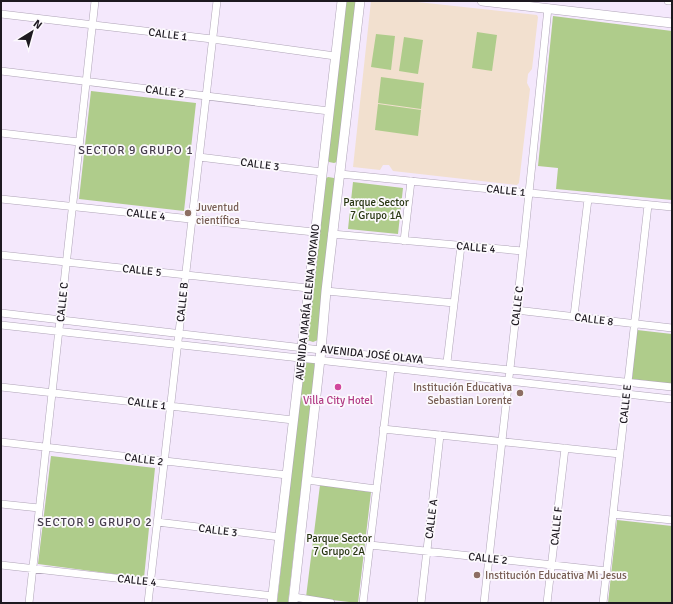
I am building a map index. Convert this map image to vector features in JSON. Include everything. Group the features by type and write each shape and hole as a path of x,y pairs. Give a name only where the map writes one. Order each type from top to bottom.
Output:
{"street":[{"name":"CALLE C","path":"29,603 95,1"},
{"name":"CALLE B","path":"148,603 217,1"},
{"name":"AVENIDA MARÍA ELENA MOYANO","path":"273,600 293,420 302,358 314,232 342,1"},
{"name":"AVENIDA MARÍA ELENA MOYANO","path":"293,600 320,360 332,234 360,1"},
{"path":"482,1 672,22"},
{"name":"CALLE C","path":"484,603 548,8"},
{"name":"CALLE 1","path":"1,14 212,39 335,56"},
{"name":"CALLE 2","path":"1,71 329,111"},
{"path":"1,133 79,142"},
{"name":"CALLE 3","path":"199,157 322,172"},
{"name":"CALLE 1","path":"340,174 672,207"},
{"path":"404,241 411,181"},
{"path":"574,316 588,198"},
{"name":"CALLE 4","path":"1,199 314,232"},
{"name":"CALLE E","path":"603,603 648,204"},
{"name":"CALLE 4","path":"332,234 523,251"},
{"path":"447,362 461,246"},
{"name":"CALLE 5","path":"1,255 308,288"},
{"path":"326,291 454,303"},
{"name":"CALLE 8","path":"516,310 672,328"},
{"name":"AVENIDA JOSÉ OLAYA","path":"1,313 321,350 447,362 672,387"},
{"name":"AVENIDA JOSÉ OLAYA","path":"1,325 672,399"},
{"path":"363,603 390,368"},
{"name":"CALLE 1","path":"1,387 293,420"},
{"path":"383,429 620,454"},
{"name":"CALLE A","path":"421,603 440,435"},
{"name":"CALLE 2","path":"1,442 287,476"},
{"name":"CALLE F","path":"547,603 565,448"},
{"path":"307,480 376,489"},
{"path":"1,504 39,508"},
{"path":"613,514 672,520"},
{"name":"CALLE 3","path":"157,522 280,537"},
{"name":"CALLE 2","path":"370,545 607,571"},
{"name":"CALLE 4","path":"1,565 151,582 273,600"},
{"path":"293,600 331,603"}],"shaded area":[{"path":"371,1 408,1 537,15 532,69 528,74 527,83 530,89 519,183 517,185 393,171 389,165 383,165 380,170 353,167"}],"green space":[{"path":"345,1 356,1 337,162 334,163 329,162 327,159"},
{"path":"553,16 672,31 672,200 556,189 558,168 538,166"},
{"path":"477,32 497,35 492,71 472,68"},
{"path":"376,34 395,36 391,70 371,67"},
{"path":"404,37 423,40 418,74 399,71"},
{"path":"381,77 424,83 421,109 378,103"},
{"path":"91,91 196,103 184,211 79,199"},
{"path":"378,104 421,110 418,136 375,130"},
{"path":"328,177 334,178 336,181 318,340 313,342 307,340 325,179"},
{"name":"Parque Sector 7 Grupo 1A","path":"353,182 403,188 398,234 348,229"},
{"path":"637,330 672,334 672,384 632,379"},
{"path":"307,361 314,362 315,366 288,603 277,603 304,364"},
{"path":"51,456 155,468 144,578 38,564"},
{"name":"Parque Sector 7 Grupo 2A","path":"320,485 371,492 358,603 306,597"},
{"path":"617,520 672,526 672,603 608,603"}],"place":[{"name":"Juventud científica","path":"188,213"},
{"name":"Villa City Hotel","path":"338,387"},
{"name":"Institución Educativa Sebastian Lorente","path":"520,393"},
{"name":"Institución Educativa Mi Jesus","path":"477,575"}],"district":[{"name":"SECTOR 9 GRUPO 1","path":"136,150"},
{"name":"SECTOR 9 GRUPO 2","path":"95,522"}]}
